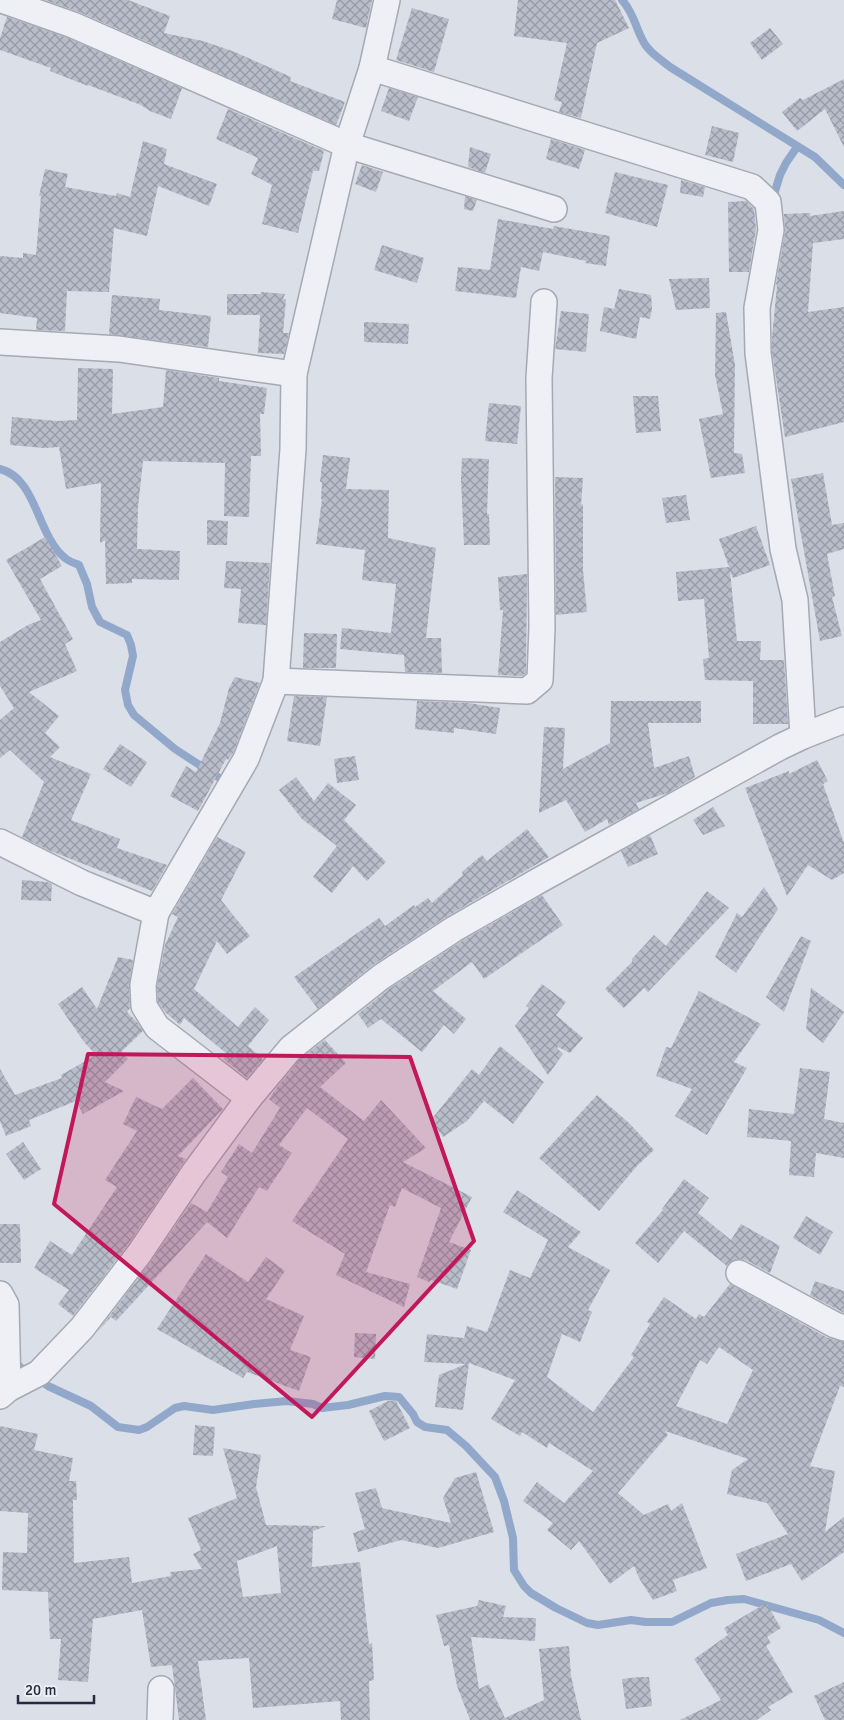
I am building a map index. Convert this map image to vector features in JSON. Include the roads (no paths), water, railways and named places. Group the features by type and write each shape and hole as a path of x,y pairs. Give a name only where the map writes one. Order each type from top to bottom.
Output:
{"street":[{"path":"2,0 73,25 347,145 554,209"},
{"path":"249,1098 157,1028 144,1006 143,985 156,913 246,759 276,681 293,449 294,374 347,145 372,68 388,0"},
{"path":"372,68 752,187 768,202 771,230 757,308 758,354 783,549 795,600 802,736"},
{"path":"276,681 527,691 540,680 542,627 539,378 544,302"},
{"path":"0,342 119,349 294,374"},
{"path":"4,1393 39,1373 82,1328 135,1260 193,1174 249,1098 291,1048 381,977 454,929 538,880 802,736 844,720"},
{"path":"0,842 82,883 156,913"},
{"path":"739,1273 835,1325 844,1328"},
{"path":"0,1294 6,1305 4,1393"},
{"path":"160,1720 161,1690"}],"waterway":[{"path":"622,0 631,14 644,43 658,58 815,157 844,185"},
{"path":"772,201 780,175 797,147"},
{"path":"0,469 12,475 22,484 56,548 66,559 79,565 87,584 92,607 100,622 127,635 133,656 125,690 128,705 134,715 175,749 221,779"},
{"path":"14,1360 20,1367 48,1386 91,1406 118,1427 139,1430 147,1427 175,1408 184,1406 213,1410 287,1401 313,1404 322,1408 348,1405 385,1396 399,1397 417,1422 425,1427 447,1430 466,1446 495,1477 504,1501 513,1538 514,1570 531,1593 556,1608 587,1623 598,1625 631,1620 672,1622 711,1603 744,1599 819,1620 844,1633"}]}
